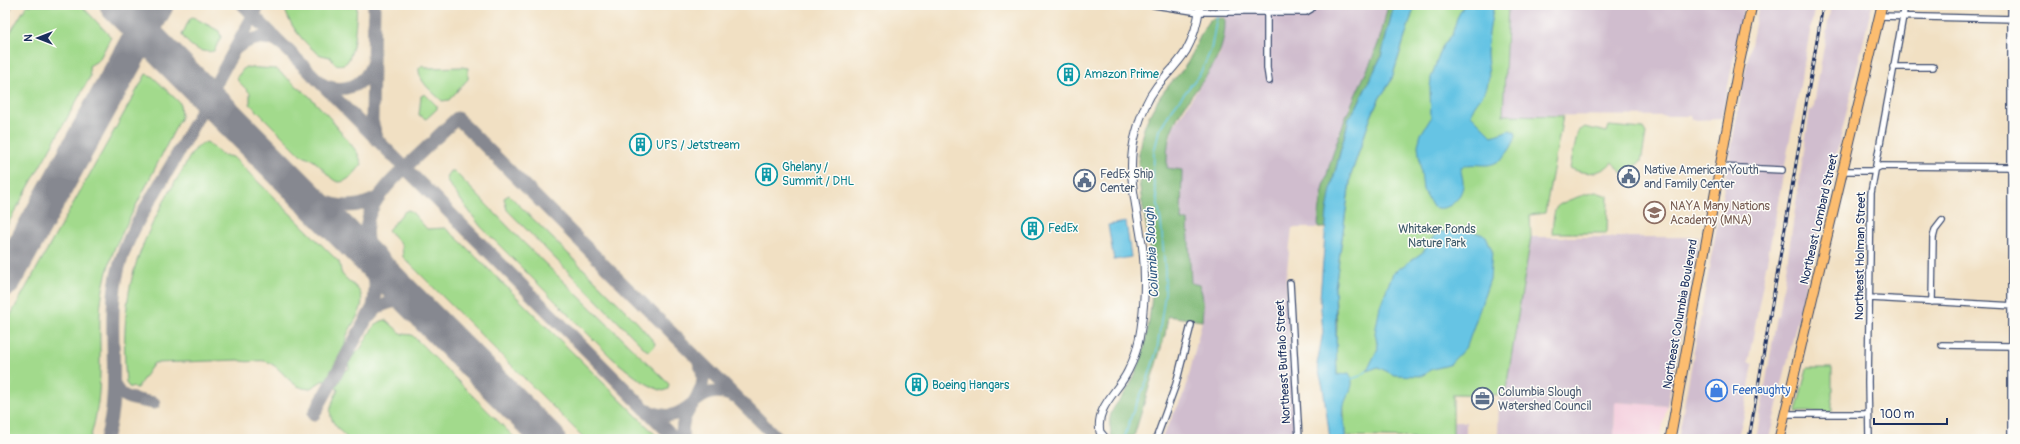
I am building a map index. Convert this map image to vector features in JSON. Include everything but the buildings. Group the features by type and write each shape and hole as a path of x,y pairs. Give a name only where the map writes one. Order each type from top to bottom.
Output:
{"main road":[{"name":"Northeast Columbia Boulevard","path":"1670,439 1752,5"},
{"name":"Northeast Lombard Street","path":"1779,439 1882,5"}],"street":[{"path":"1154,5 1200,9 1212,12 1306,12 1312,7"},
{"name":"Northeast Holman Street","path":"1869,439 1868,414 1871,199 1893,66 1902,32 1905,5"},
{"path":"2011,5 2013,19 2013,306 2011,346 2011,439"},
{"path":"1105,438 1099,429 1101,412 1131,366 1139,339 1143,311 1144,256 1132,173 1132,151 1135,134 1151,96 1179,61 1188,47 1200,9"},
{"path":"1267,12 1267,68 1269,81"},
{"path":"1879,16 1903,18 2013,19"},
{"path":"1893,66 1933,67"},
{"path":"1842,172 1868,171 1881,166 2013,167"},
{"path":"1720,168 1782,170"},
{"path":"1932,302 1933,238 1935,230 1942,222"},
{"name":"Northeast Buffalo Street","path":"1290,283 1299,439"},
{"path":"1870,298 2013,306"},
{"path":"1156,439 1176,384 1191,325"},
{"path":"1942,345 2011,346"},
{"path":"1785,414 1868,414"}],"shaded area":[{"path":"1226,5 1388,5 1379,40 1361,87 1349,110 1341,133 1319,207 1318,228 1292,228 1286,278 1295,427 1294,439 1161,439 1185,392 1202,321 1204,302 1191,284 1188,220 1181,220 1182,170 1167,168 1167,149 1174,126 1220,55 1225,25"},
{"path":"1508,5 1745,5 1721,119 1692,120 1691,116 1503,115"},
{"path":"1759,5 1815,5 1748,363 1753,364 1744,416 1737,439 1678,439 1744,78"},
{"path":"1831,5 1872,5 1769,439 1756,439 1777,316 1779,316 1810,110 1813,110"},
{"path":"1531,237 1699,237 1667,406 1615,402 1614,439 1498,439 1499,394 1505,394"},
{"path":"1615,402 1667,406 1660,439 1614,439"},
{"path":"1454,422 1466,422 1466,438 1453,438"}],"green space":[{"path":"27,5 81,5 111,37 99,60 89,66 90,77 5,229 5,41"},
{"path":"285,5 357,5 356,26 352,51 347,62 344,64 335,64 330,57 321,55 310,47 288,18"},
{"path":"1388,5 1394,5 1381,57 1357,106 1349,118 1332,184 1326,228 1318,228 1321,199 1333,153 1353,101 1376,50"},
{"name":"Whitaker Ponds Nature Park","path":"1415,5 1464,5 1458,18 1491,18 1494,5 1508,5 1503,115 1563,116 1545,213 1530,215 1531,237 1505,395 1453,394 1453,439 1345,436 1343,393 1337,375 1335,356 1337,325 1335,288 1351,175 1370,119 1379,99 1391,81"},
{"path":"193,17 219,31 221,37 214,51 209,52 195,48 188,43 182,35 190,18"},
{"path":"1225,18 1224,36 1220,51 1206,77 1179,114 1172,129 1168,148 1167,168 1182,170 1181,220 1188,220 1191,283 1199,285 1201,290 1203,303 1202,321 1168,316 1165,335 1134,436 1117,438 1112,436 1110,427 1111,413 1130,385 1141,360 1148,327 1152,294 1150,249 1139,182 1138,160 1141,138 1149,116 1157,102 1168,86 1186,66 1208,22 1213,19"},
{"path":"423,65 425,68 468,68 468,79 449,100 442,101 423,82 419,73 419,68"},
{"path":"245,67 276,69 309,96 330,118 357,152 362,164 351,176 343,181 337,181 331,178 319,165 311,159 301,155 250,104 250,93 238,81 237,77"},
{"path":"146,74 152,76 180,103 181,117 115,247 107,272 103,289 100,315 99,392 90,439 5,439 5,325"},
{"path":"425,94 437,106 437,109 426,119 419,115 421,96"},
{"path":"1609,126 1643,129 1646,134 1641,162 1622,173 1612,162 1603,169 1587,173 1570,168 1578,131 1584,127 1607,132"},
{"path":"207,142 222,155 233,157 339,262 342,274 360,292 362,302 361,308 348,333 345,345 327,380 322,381 309,389 297,386 275,366 266,361 247,362 239,360 154,363 137,388 129,387 126,383 126,317 135,268 148,232 158,212 194,151 202,144"},
{"path":"450,171 454,171 522,241 669,384 668,389 663,391 648,385 611,357 481,227 448,183 446,177"},
{"path":"1596,192 1608,196 1607,233 1552,233 1554,213 1558,206 1574,198"},
{"path":"509,195 636,321 655,343 654,347 650,351 646,350 507,210 504,198"},
{"path":"408,210 411,211 427,229 445,228 459,240 660,439 585,439 403,257 402,245 388,230 404,212"},
{"path":"386,320 402,334 412,335 516,439 348,439 333,422 331,417 331,406 338,390 336,387 344,371 349,369 350,360 361,348 371,331 381,321"},
{"path":"1807,368 1832,368 1832,412 1796,412"}],"water":[{"path":"1394,5 1415,5 1391,81 1379,99 1370,119 1351,175 1335,288 1337,375 1349,373 1352,386 1343,409 1345,439 1330,439 1323,387 1317,364 1323,332 1320,298 1327,211 1332,184 1349,118 1357,106 1381,57"},
{"path":"1464,5 1494,5 1487,52 1489,79 1485,92 1474,106 1471,115 1492,136 1510,130 1515,132 1516,135 1506,155 1497,162 1486,165 1461,167 1463,186 1459,196 1456,201 1448,207 1438,208 1433,207 1423,190 1418,145 1421,134 1431,118 1431,78 1442,47 1452,35 1457,18"},
{"path":"1126,222 1131,257 1114,260 1108,225"},
{"path":"1469,230 1486,236 1492,250 1490,279 1467,346 1449,365 1433,369 1421,376 1394,375 1378,367 1367,371 1378,348 1375,333 1380,306 1393,273 1423,252 1437,232"}],"waterway":[{"name":"Columbia Slough","path":"1124,439 1132,414 1148,378 1157,350 1165,293 1165,271 1161,222 1153,178 1154,153 1159,130 1171,111 1201,72 1211,50 1219,5"},
{"path":"1351,379 1360,376 1367,371"}],"taxiway":[{"path":"147,24 163,5"},
{"path":"243,5 675,439"},
{"path":"106,439 111,418 113,397 113,310 115,288 123,253 135,226 173,162 259,5"},
{"path":"374,5 372,121 377,138"},
{"path":"235,49 250,40 261,38 267,38 278,42"},
{"path":"322,84 337,88 352,86 364,78 369,72 372,64"},
{"path":"436,138 457,118 778,439"},
{"path":"375,261 367,243 367,226 371,211 391,182 430,144"},
{"path":"268,158 305,189 318,198 331,203 345,206 361,205 377,198"},
{"path":"314,414 373,307 375,280 369,261 365,254"},
{"path":"370,316 380,307 391,302 403,302 416,305"},
{"path":"683,439 682,428 685,418 699,393 702,384 703,374 699,362"},
{"path":"114,383 116,389 125,396 136,400 154,403"},
{"path":"649,411 663,415 675,414 684,410 701,397 710,393 721,392 734,397"}],"runway":[{"path":"116,5 549,439"},
{"path":"5,280 157,5"}],"railway":[{"path":"1749,439 1823,5"}],"place":[{"name":"Amazon Prime","path":"1068,74"},
{"name":"UPS / Jetstream","path":"640,145"},
{"name":"Ghelany / Summit / DHL","path":"766,174"},
{"name":"Native American Youth and Family Center","path":"1628,177"},
{"name":"FedEx Ship Center","path":"1084,181"},
{"name":"NAYA Many Nations Academy (MNA)","path":"1654,213"},
{"name":"FedEx","path":"1032,228"},
{"name":"Boeing Hangars","path":"917,385"},
{"name":"Feenaughty","path":"1717,390"},
{"name":"Columbia Slough Watershed Council","path":"1483,399"}]}
